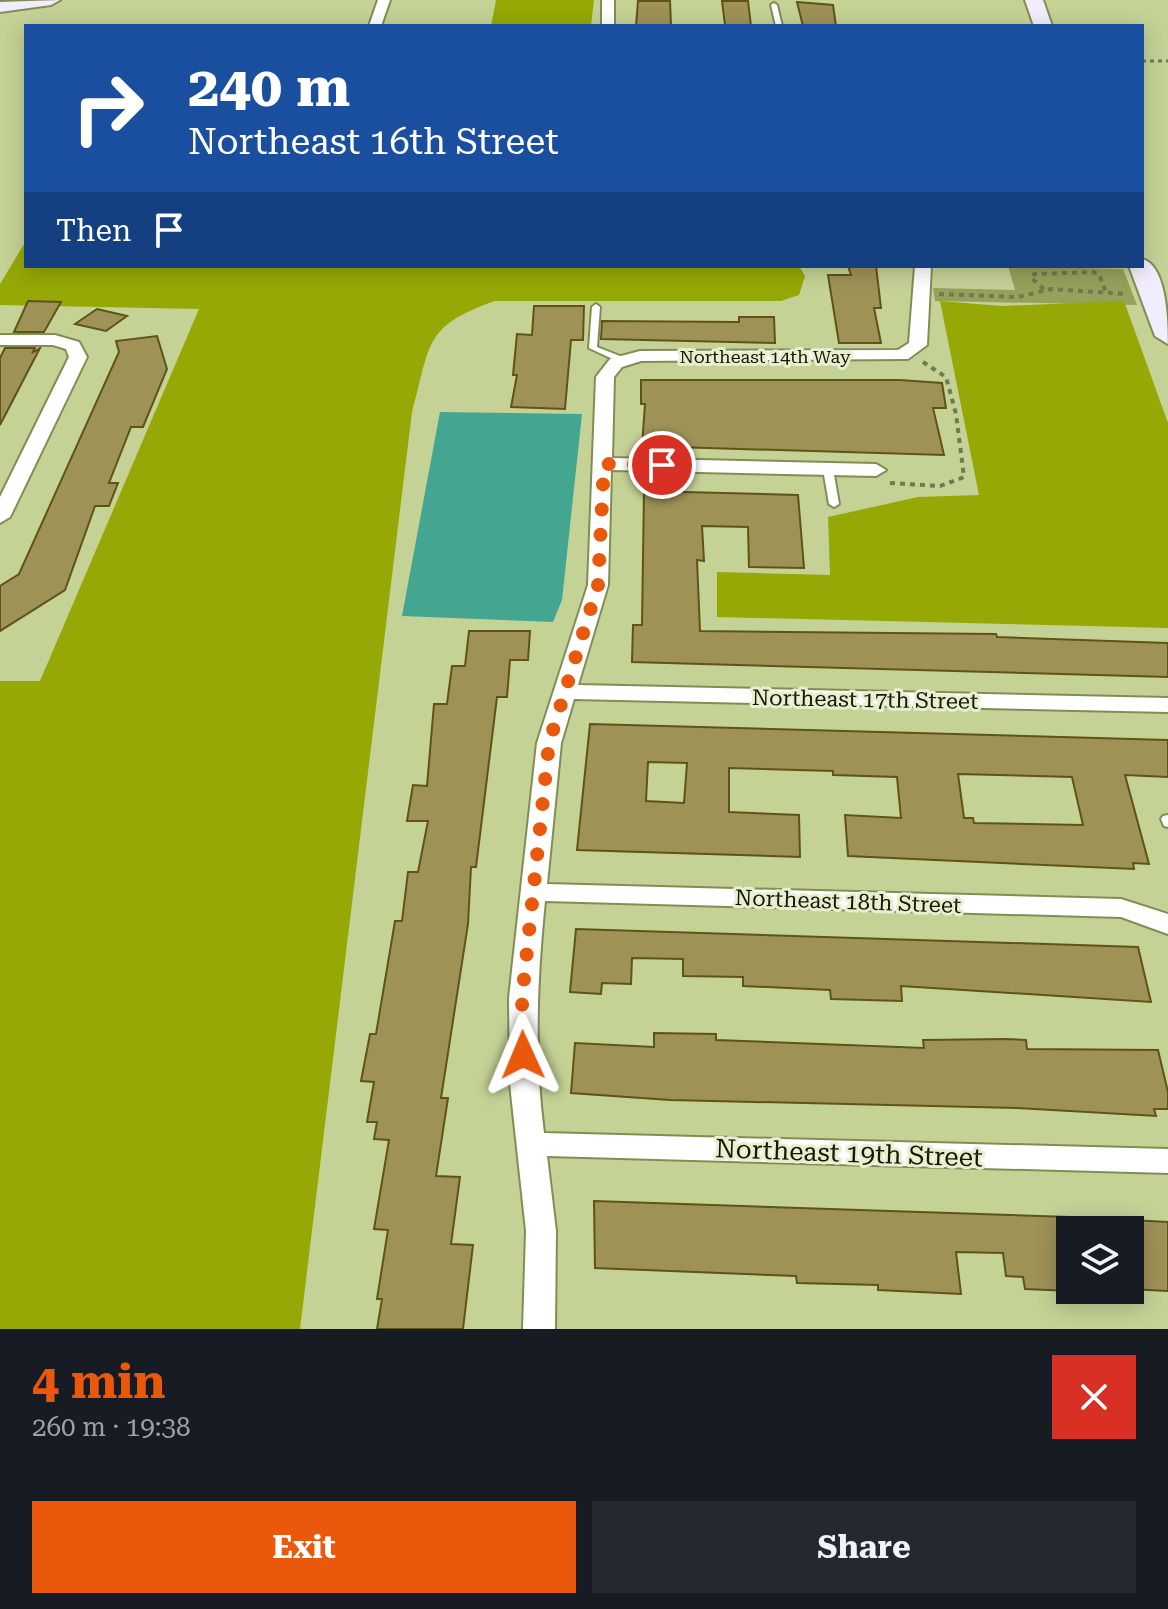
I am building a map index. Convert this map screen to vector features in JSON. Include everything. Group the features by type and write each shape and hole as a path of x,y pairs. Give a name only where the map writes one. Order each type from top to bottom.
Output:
{"main road":[{"path":"0,7 51,0"},
{"path":"1034,0 1042,24"},
{"path":"1142,268 1168,336"}],"street":[{"path":"376,24 384,0"},
{"path":"608,0 608,24"},
{"path":"909,353 918,345 923,268"},
{"path":"0,340 55,340 73,346 78,357 0,517"},
{"name":"Northeast 14th Way","path":"622,360 650,356 886,357 909,353"},
{"path":"539,1329 541,1231 524,1084 522,998 549,743 562,692 590,619 598,585 605,377 611,366 622,360"},
{"path":"604,464 876,470"},
{"name":"Northeast 17th Street","path":"562,692 1168,705"},
{"name":"Northeast 18th Street","path":"533,892 1121,908 1166,919"},
{"name":"Northeast 19th Street","path":"531,1144 1168,1161"}],"lane":[{"path":"774,5 779,24"},
{"path":"596,307 593,348 622,360"},
{"path":"828,469 834,504"}],"path":[{"path":"1144,61 1168,61"},
{"path":"1045,290 1034,284 1031,278 1034,274 1093,272 1099,274 1107,295"},
{"path":"920,292 1018,297 1045,290 1107,295 1152,294"},
{"path":"876,470 890,483 944,485 955,484 964,477 956,414 946,377 909,353"}],"green space":[{"path":"496,0 594,0 591,24 491,24"},
{"path":"24,244 24,268 800,268 805,276 799,295 781,301 495,301 454,319 434,340 412,412 300,1329 0,1329 0,681 40,681 199,309 0,305 0,284"},
{"path":"1009,268 1123,269 1137,305 935,301 933,288 1015,290"},
{"path":"940,301 1002,306 1124,301 1168,423 1168,628 717,617 717,572 830,575 828,517 918,497 979,495"}],"water":[{"path":"440,412 582,414 562,600 553,622 402,616"}],"building":[{"path":"638,1 670,1 671,24 636,24"},
{"path":"722,1 748,1 751,24 725,24"},
{"path":"797,2 833,5 836,24 802,24"},
{"path":"849,268 876,268 881,308 874,308 881,343 839,343 828,275 851,275"},
{"path":"28,301 61,302 44,332 14,332"},
{"path":"534,306 584,306 583,340 571,340 565,409 511,407 517,375 513,375 517,334 532,335"},
{"path":"97,309 127,316 106,331 75,324"},
{"path":"739,317 774,317 775,343 601,339 602,321 739,322"},
{"path":"157,336 167,369 143,427 131,427 109,483 118,483 109,506 95,506 65,590 0,631 0,586 19,574 119,352 116,341"},
{"path":"5,348 35,348 32,353 40,348 0,425 0,358"},
{"path":"641,380 900,380 942,383 946,408 933,408 944,455 642,446 645,404 641,404"},
{"path":"644,491 798,495 804,568 749,567 748,527 702,526 704,561 697,560 700,631 996,634 997,637 1168,643 1168,677 632,662 633,625 642,625"},
{"path":"469,631 530,631 528,660 510,660 507,697 497,697 476,867 471,867 468,924 441,1098 448,1098 436,1176 460,1177 451,1244 473,1245 463,1329 377,1329 382,1299 377,1299 388,1230 374,1229 389,1140 374,1139 377,1122 367,1122 374,1082 361,1081 370,1034 376,1034 395,921 402,921 408,872 418,872 428,821 407,821 413,785 427,786 434,704 447,704 452,666 465,666"},
{"path":"590,724 1168,740 1168,777 1125,775 1149,864 1133,863 1134,869 848,856 845,815 901,818 897,777 833,775 833,771 729,768 729,812 799,815 800,857 577,850","holes":["648,762 687,763 684,803 646,801","958,774 1072,777 1083,825 974,823 973,818 964,818"]},
{"path":"576,929 1138,947 1151,1002 901,986 902,1001 831,999 830,990 743,986 743,977 683,976 683,959 632,958 631,984 602,983 601,994 570,992"},
{"path":"654,1033 716,1034 716,1040 924,1048 923,1040 1006,1039 1026,1040 1027,1049 1158,1050 1168,1092 1168,1109 1154,1109 1156,1116 1017,1108 670,1100 571,1093 575,1043 654,1047"},
{"path":"594,1201 1056,1217 1056,1290 1025,1289 1023,1277 1006,1276 1003,1253 956,1252 961,1294 878,1290 878,1285 797,1283 796,1276 595,1268"},
{"path":"1144,1221 1168,1222 1168,1291 1144,1290"}],"route":[{"path":"523,1055 522,998 549,743 558,704 590,619 598,585 604,464 662,465"}]}
